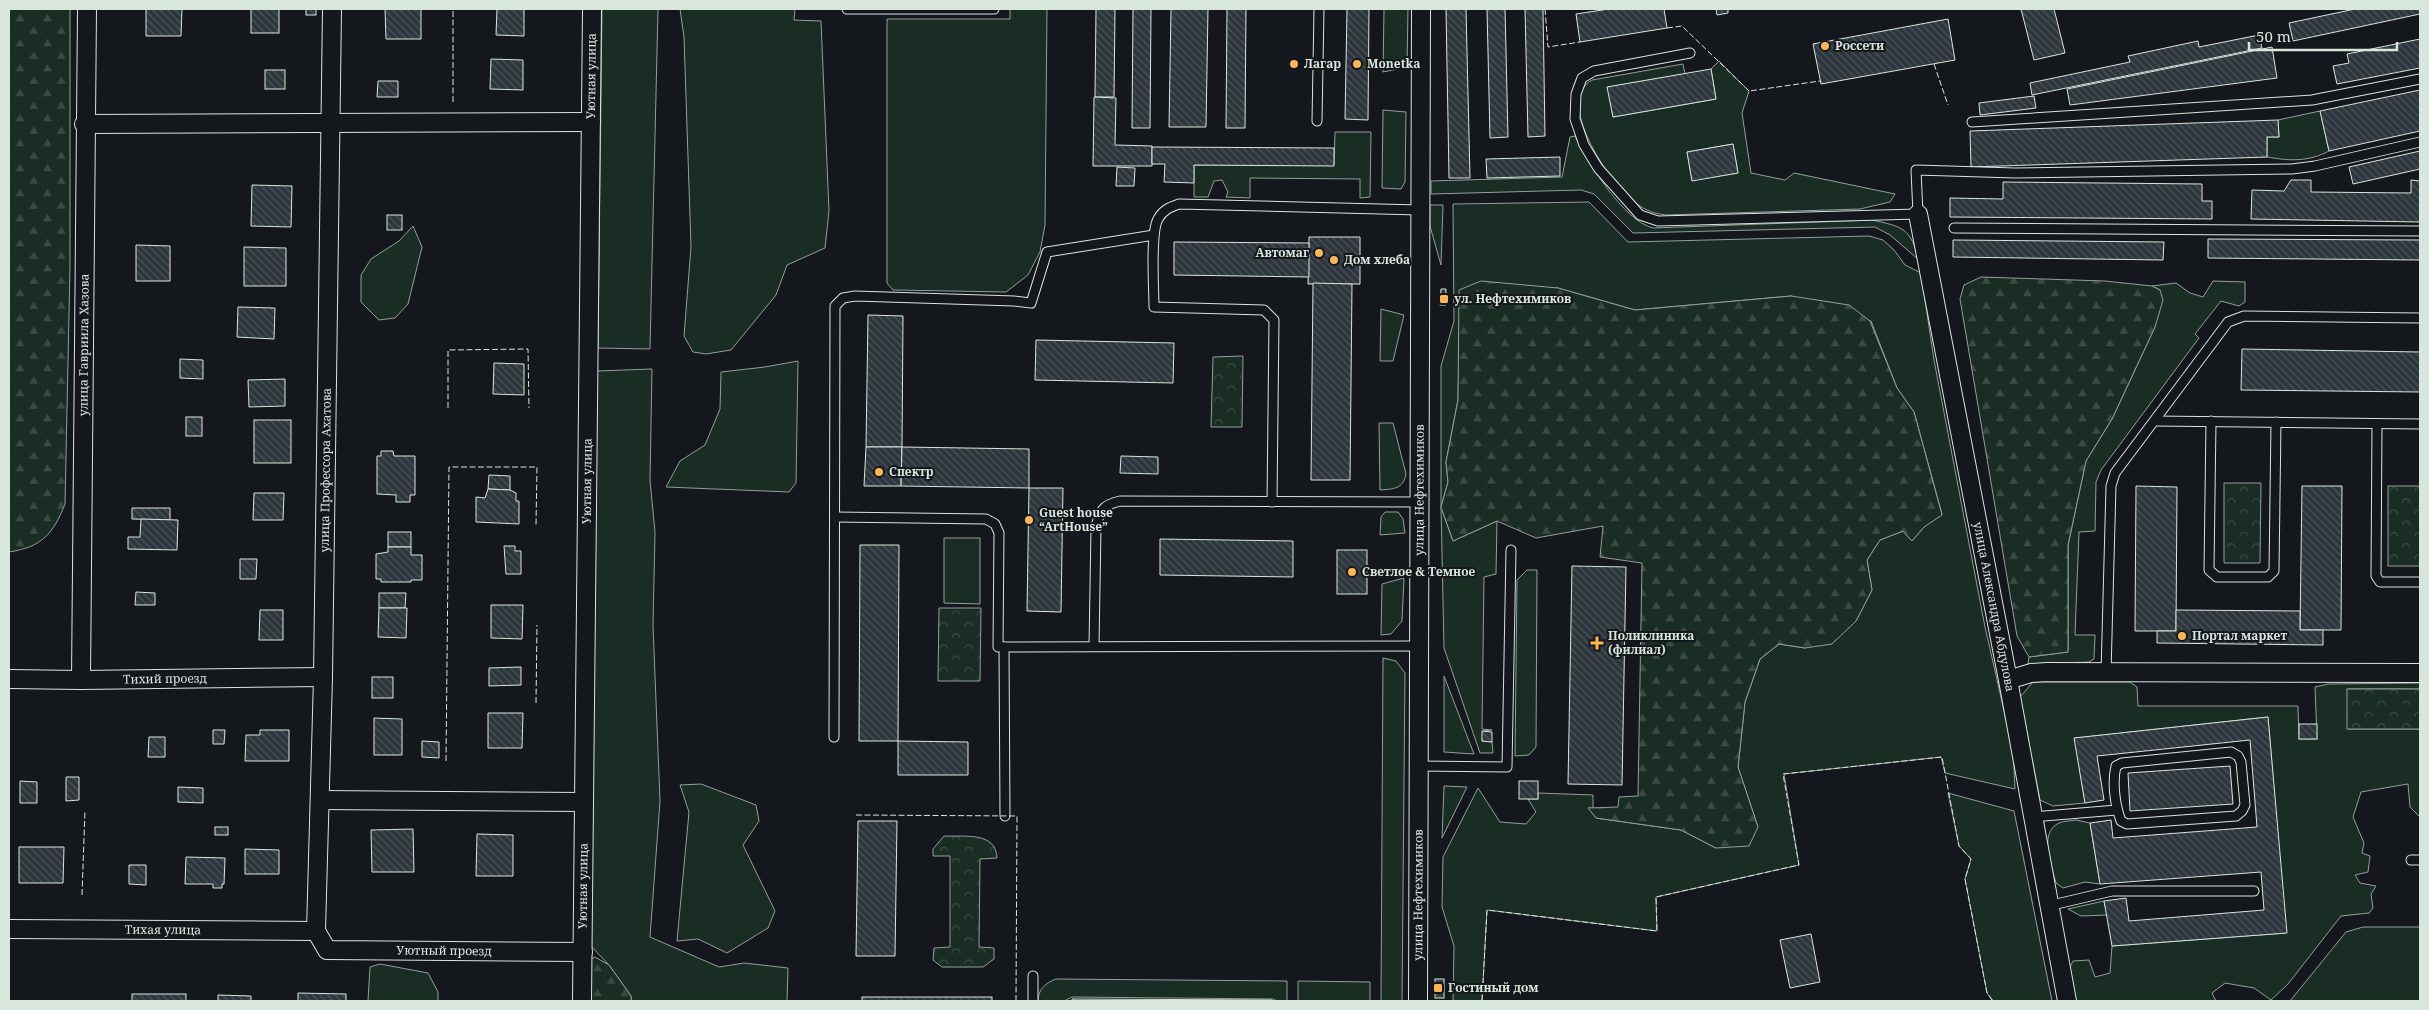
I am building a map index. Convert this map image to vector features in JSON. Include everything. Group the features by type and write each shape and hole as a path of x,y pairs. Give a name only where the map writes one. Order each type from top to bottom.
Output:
{"street":[{"name":"улица Гавриила Хазова","path":"81,680 84,124 87,9"},
{"name":"улица Профессора Ахатова","path":"316,930 323,677 332,9"},
{"name":"Уютная улица","path":"582,1001 592,9"},
{"name":"улица Нефтехимиков","path":"1418,1001 1421,9"},
{"path":"84,124 591,122"},
{"name":"улица Александра Абдулова","path":"1918,214 2008,680 2048,906 2067,1001"},
{"path":"2008,680 2039,672 2420,673"},
{"name":"Тихий проезд","path":"9,679 323,677"},
{"path":"320,800 584,802"},
{"name":"Тихая улица","path":"9,929 316,930"},
{"name":"Уютный проезд","path":"316,930 327,950 583,952"}],"lane":[{"path":"847,9 994,9"},
{"path":"1317,121 1319,9"},
{"path":"1690,53 1594,71 1582,78 1576,94 1576,119 1584,145 1598,168 1640,215 1658,221 1918,214 1916,170 2015,173 2292,169 2315,166 2420,142"},
{"path":"1972,122 2312,100 2420,79"},
{"path":"1272,502 1274,320 1264,310 1154,307 1154,234 1157,220 1167,208 1179,204 1420,210"},
{"path":"1954,228 2420,231"},
{"path":"834,737 835,306 843,298 865,296 1032,303 1048,252 1154,234"},
{"path":"2106,673 2111,486 2115,473 2228,322 2244,316 2420,318"},
{"path":"2155,421 2420,424"},
{"path":"2211,422 2209,570 2217,577 2268,577 2274,571 2276,422"},
{"path":"2377,424 2376,576 2380,582 2420,582"},
{"path":"1094,646 1096,527 1099,512 1107,504 1120,501 1420,502"},
{"path":"836,517 986,519 995,524 999,533 998,647 1419,646"},
{"path":"1419,766 1507,767 1511,550"},
{"path":"1004,646 1005,816"},
{"path":"2231,752 2238,756 2241,762 2245,805 2236,816 2128,824 2121,821 2117,810 2114,773 2116,766 2122,763 2231,752"},
{"path":"2032,817 2117,810"},
{"path":"2048,906 2112,891 2254,891"},
{"path":"1033,976 1033,1001"}],"green space":[{"path":"9,9 70,9 70,266 65,504 51,531 38,543 9,552"},
{"path":"602,9 658,9 650,349 598,348"},
{"path":"680,9 795,9 794,20 821,21 829,211 825,248 787,265 776,295 731,350 706,354 693,352 684,336 691,247 684,37"},
{"path":"1010,9 1047,9 1045,225 1040,252 1028,275 1006,292 893,290 887,283 887,19 1010,19"},
{"path":"1384,9 1408,9 1407,67 1383,72"},
{"path":"1719,61 1749,91 1742,113 1751,173 1785,180 1794,173 1895,194 1890,202 1860,209 1666,215 1651,212 1639,205 1621,190 1610,176 1589,141 1582,122 1579,105 1582,90 1592,80 1683,64 1685,74 1608,87 1613,117 1716,99 1711,69","holes":["1733,144 1738,173 1692,180 1687,152"]},
{"path":"1383,110 1406,112 1405,182 1401,189 1382,188"},
{"path":"2320,111 2329,151 2321,155 2299,160 2267,157 2267,137 2279,137 2278,120"},
{"path":"1335,132 1371,132 1370,197 1360,198 1360,179 1250,178 1250,198 1226,197 1228,192 1222,180 1214,181 1208,197 1194,197 1194,165 1334,165"},
{"path":"1575,136 1598,175 1619,203 1642,223 1653,228 1872,220 1899,227 1909,235 1919,260 1890,235 1875,227 1633,233 1594,194 1581,190 1431,194 1431,181 1562,177 1570,137"},
{"path":"1589,202 1628,242 1869,236 1883,240 1894,250 1905,265 1921,273 1934,360 1985,627 2013,750 2015,789 1945,773 1941,757 1784,774 1799,865 1656,897 1657,931 1487,910 1482,1001 1453,1001 1454,946 1442,907 1443,857 1478,788 1500,822 1526,824 1536,812 1528,799 1538,799 1538,793 1593,795 1593,808 1589,808 1596,818 1681,830 1716,848 1758,827 1738,767 1745,702 1760,659 1779,644 1805,648 1856,621 1872,590 1867,560 1880,540 1903,531 1912,541 1924,527 1942,514 1914,412 1897,388 1871,321 1791,296 1635,310 1558,288 1460,290 1458,400 1446,462 1448,482 1441,507 1441,366 1454,321 1453,204"},
{"path":"1430,205 1443,205 1441,265 1430,226"},
{"path":"413,226 422,247 408,304 395,318 379,320 361,302 361,275 371,259 399,241"},
{"path":"1981,277 2105,281 2152,286 2160,290 2163,300 2155,327 2112,419 2086,461 2068,545 2068,652 2029,657 2017,636 1960,299 1964,285"},
{"path":"1481,281 1558,288 1635,310 1791,296 1849,305 1870,321 1897,388 1914,412 1942,515 1924,527 1912,541 1903,531 1880,540 1867,560 1872,590 1856,621 1832,644 1805,648 1779,644 1760,659 1745,702 1738,767 1758,827 1749,846 1716,848 1681,830 1596,818 1588,808 1618,807 1619,797 1638,796 1642,563 1600,557 1603,526 1536,538 1497,521 1453,541 1441,507 1448,482 1446,462 1458,400 1459,290"},
{"path":"2213,281 2245,282 2245,302 2239,306 2221,301 2195,334 2199,338 2101,470 2096,482 2095,531 2079,532 2075,635 2095,635 2094,659 2089,662 2028,664 2029,657 2068,652 2068,545 2086,461 2112,419 2155,327 2160,290 2152,286 2176,283 2190,293 2203,297"},
{"path":"1381,309 1404,315 1393,361 1380,361"},
{"path":"1243,356 1242,427 1211,427 1213,357"},
{"path":"798,361 796,483 789,492 666,487 680,461 705,445 720,409 721,372"},
{"path":"652,369 650,480 655,532 653,625 660,801 650,937 719,967 744,963 788,968 787,1001 631,1001 631,996 609,965 589,944 597,371"},
{"path":"1379,423 1393,423 1406,474 1403,483 1397,487 1380,490"},
{"path":"2224,483 2261,483 2260,563 2224,563"},
{"path":"2388,486 2420,486 2420,566 2388,566"},
{"path":"1441,507 1453,541 1497,521 1496,574 1484,577 1482,729 1492,730 1483,731 1482,741 1492,742 1493,753 1480,753 1444,648"},
{"path":"1385,512 1398,512 1403,519 1405,533 1380,535 1381,517"},
{"path":"944,538 980,538 980,604 944,603"},
{"path":"1527,570 1537,570 1536,747 1529,755 1515,756 1517,580"},
{"path":"1404,578 1402,621 1391,634 1381,635 1382,584"},
{"path":"939,608 981,608 980,681 938,681"},
{"path":"1383,658 1396,661 1405,673 1402,1001 1381,1001"},
{"path":"1444,676 1474,754 1444,752"},
{"path":"2033,682 2130,682 2137,687 2138,706 2298,706 2299,739 2317,739 2315,687 2328,684 2420,683 2420,689 2348,689 2348,729 2420,729 2420,817 2410,807 2408,784 2361,792 2353,817 2364,843 2362,853 2370,856 2368,872 2355,875 2360,883 2376,886 2371,894 2373,908 2369,913 2341,916 2288,984 2271,1000 2254,988 2225,983 2212,993 2216,1001 2076,1001 2070,967 2073,961 2089,960 2095,977 2110,973 2112,946 2286,933 2268,717 2075,738 2085,803 2053,806 2040,800 2020,697"},
{"path":"2347,689 2420,689 2420,729 2347,729"},
{"path":"701,784 756,805 759,821 743,845 775,911 768,928 727,953 698,939 677,941 689,812 680,785"},
{"path":"1444,786 1467,787 1442,838"},
{"path":"1948,793 2014,811 2052,1001 1993,1001 1987,993 1965,879 1971,859 1959,846"},
{"path":"2076,820 2090,823 2100,884 2085,882 2063,888 2056,883 2052,869 2048,852 2049,836 2057,824"},
{"path":"944,836 978,837 991,843 995,849 997,858 980,859 979,947 994,948 994,959 983,967 942,967 933,960 934,948 950,947 950,856 933,856 933,849"},
{"path":"2104,901 2107,915 2081,916 2068,909"},
{"path":"2363,927 2420,927 2420,1001 2290,1001 2346,932"},
{"path":"595,957 609,965 631,996 631,1001 575,1001 575,967"},
{"path":"380,964 428,973 438,992 438,1001 368,1001 370,967"},
{"path":"1056,979 1287,981 1287,1001 1273,999 1072,997 1064,1001 1038,1001 1039,993 1043,987"},
{"path":"1298,981 1370,982 1370,1001 1298,1001"}],"building":[{"path":"146,9 182,9 181,36 146,36"},
{"path":"251,9 279,9 279,33 251,33"},
{"path":"306,9 316,9 316,15 306,15"},
{"path":"385,9 421,9 421,39 386,39"},
{"path":"497,9 524,9 524,36 496,35"},
{"path":"1096,9 1115,9 1114,97 1095,97"},
{"path":"1133,9 1151,9 1150,128 1132,128"},
{"path":"1171,9 1208,9 1206,127 1169,127"},
{"path":"1227,9 1246,9 1245,128 1226,128"},
{"name":"Monetka","path":"1347,9 1369,9 1368,120 1345,119"},
{"path":"1446,9 1466,9 1470,178 1449,178"},
{"path":"1487,9 1505,9 1508,137 1490,138"},
{"path":"1525,9 1543,9 1545,136 1528,137"},
{"path":"1609,9 1664,9 1667,28 1580,42 1576,14"},
{"path":"1716,9 1728,9 1728,13 1717,15"},
{"path":"2021,9 2054,9 2065,53 2034,60"},
{"path":"2355,9 2420,9 2420,14 2293,41 2289,23"},
{"path":"1948,19 1955,60 1821,84 1813,44"},
{"path":"2259,35 2262,48 2032,95 2030,83 2130,62 2128,56 2198,41 2199,47"},
{"path":"2420,39 2420,68 2337,84 2333,66 2349,63 2347,54"},
{"path":"2272,47 2277,78 2070,105 2067,89"},
{"path":"491,59 523,60 523,90 490,89"},
{"path":"1711,69 1716,99 1613,117 1607,87"},
{"path":"265,70 285,70 285,89 265,89"},
{"path":"378,81 398,81 398,97 377,97"},
{"path":"2420,90 2420,131 2329,151 2320,111"},
{"path":"2034,96 2036,108 1980,115 1979,103"},
{"path":"1094,97 1116,98 1115,145 1152,146 1152,166 1093,166"},
{"path":"2278,120 2279,137 2267,137 2267,157 1971,167 1970,131"},
{"path":"1733,144 1738,173 1692,181 1687,152"},
{"path":"1152,147 1334,148 1334,166 1194,165 1194,183 1164,182 1165,164 1152,164"},
{"path":"2420,151 2420,169 2353,184 2349,167"},
{"path":"1560,157 1560,176 1487,178 1486,159"},
{"path":"1117,167 1135,168 1134,186 1116,186"},
{"path":"2291,180 2311,180 2311,192 2411,193 2411,180 2420,181 2420,222 2251,219 2252,190 2284,191"},
{"path":"2003,182 2202,184 2202,201 2212,201 2212,219 1950,217 1950,198 2003,199"},
{"path":"252,185 292,186 291,227 251,226"},
{"path":"387,215 402,215 402,230 387,230"},
{"name":"Дом хлеба","path":"1309,237 1360,237 1360,284 1308,284"},
{"path":"2208,239 2420,240 2420,260 2208,258"},
{"path":"1953,240 2164,242 2163,260 1953,257"},
{"path":"1174,242 1309,243 1309,277 1174,275"},
{"path":"136,245 170,246 170,281 136,281"},
{"path":"244,247 286,248 286,286 244,286"},
{"path":"1313,283 1352,284 1350,480 1311,480"},
{"path":"1441,289 1446,289 1446,305 1440,305"},
{"path":"238,307 275,308 274,339 237,337"},
{"path":"868,315 903,316 902,447 866,447"},
{"path":"1036,340 1174,343 1173,383 1035,380"},
{"path":"2242,349 2420,352 2420,392 2241,390"},
{"path":"180,359 203,360 203,379 180,378"},
{"path":"494,363 524,364 524,395 493,394"},
{"path":"285,379 285,406 249,407 248,380"},
{"path":"186,417 202,417 202,436 186,436"},
{"path":"254,420 291,420 291,463 254,463"},
{"path":"866,447 902,447 901,486 864,486"},
{"path":"902,447 1029,449 1029,488 901,486"},
{"path":"381,451 393,451 394,456 415,456 415,495 410,495 410,502 396,502 396,495 377,494 377,456 381,456"},
{"path":"1121,456 1158,457 1158,474 1120,473"},
{"path":"489,475 510,476 510,490 488,489"},
{"path":"2136,486 2177,487 2176,631 2135,631"},
{"path":"2302,486 2342,486 2341,630 2300,630"},
{"path":"1029,488 1063,488 1061,612 1027,611"},
{"path":"488,489 510,490 516,493 516,501 519,501 519,524 476,522 476,497 485,498"},
{"path":"254,493 284,493 283,520 253,520"},
{"path":"132,508 170,508 170,520 132,519"},
{"path":"141,519 178,520 177,550 128,549 128,537 140,537"},
{"path":"388,532 411,532 411,547 388,547"},
{"path":"1160,539 1293,541 1293,577 1160,575"},
{"path":"860,545 899,545 898,741 859,741"},
{"path":"504,546 515,546 515,551 521,551 521,574 506,574"},
{"path":"388,547 411,547 411,555 422,555 422,580 381,582 381,579 376,579 376,554 388,552"},
{"name":"Светлое & Темное","path":"1337,550 1367,550 1367,594 1337,594"},
{"path":"240,559 257,559 256,579 240,579"},
{"name":"Поликлиника (филиал)","path":"1572,566 1626,567 1622,785 1568,784"},
{"path":"136,592 155,593 155,605 135,605"},
{"path":"379,593 406,593 405,608 379,608"},
{"path":"491,605 523,605 522,639 491,638"},
{"path":"379,608 407,608 406,638 378,637"},
{"path":"260,610 283,610 283,640 259,640"},
{"path":"2176,610 2300,611 2300,630 2323,630 2323,645 2157,643 2157,631 2176,631"},
{"path":"521,667 521,685 489,686 489,668"},
{"path":"372,677 393,677 393,698 372,698"},
{"path":"488,713 523,713 522,748 488,748"},
{"path":"2268,717 2287,933 2112,946 2104,901 2126,898 2129,921 2264,910 2261,872 2100,884 2090,823 2111,820 2113,838 2257,827 2250,740 2097,756 2104,800 2085,803 2074,738"},
{"path":"374,718 402,719 402,755 374,755"},
{"path":"2299,724 2317,724 2317,739 2299,739"},
{"path":"213,730 225,730 224,744 213,744"},
{"path":"260,730 289,730 289,761 245,761 246,735 260,735"},
{"path":"1482,731 1492,732 1492,742 1482,741"},
{"path":"149,737 165,737 165,757 148,757"},
{"path":"422,741 439,742 439,758 422,757"},
{"path":"898,741 968,742 968,775 898,775"},
{"path":"2230,766 2233,804 2130,811 2128,773"},
{"path":"66,777 79,777 79,800 66,801"},
{"path":"20,781 37,782 37,803 20,803"},
{"path":"1519,781 1538,781 1538,799 1519,799"},
{"path":"178,787 203,788 203,803 178,802"},
{"path":"858,821 897,821 895,956 856,956"},
{"path":"215,827 228,827 228,835 215,835"},
{"path":"413,829 414,872 372,872 371,830"},
{"path":"477,834 513,835 513,876 476,876"},
{"path":"19,847 64,847 63,883 19,883"},
{"path":"245,849 279,850 279,874 245,874"},
{"path":"186,857 225,858 224,884 222,884 222,888 213,888 213,884 185,884"},
{"path":"129,865 146,865 146,885 129,884"},
{"path":"1811,934 1820,982 1790,988 1780,940"},
{"path":"1435,979 1444,979 1444,998 1435,998"},
{"path":"298,993 346,994 346,1001 298,1001"},
{"path":"132,994 186,994 186,1001 132,1001"},
{"path":"218,995 251,996 251,1001 218,1001"},
{"path":"862,997 992,997 992,1001 862,1001"},
{"path":"1072,999 1272,1000 1272,1001 1072,1001"}],"fence":[{"path":"453,9 453,102"},
{"path":"1545,9 1548,47 1580,42"},
{"path":"1667,28 1682,26 1749,91 1820,81"},
{"path":"1934,64 1948,105"},
{"path":"448,408 448,350 528,349 529,408"},
{"path":"446,761 449,467 537,467 536,525"},
{"path":"536,703 537,625"},
{"path":"1482,1001 1487,910 1657,931 1656,897 1799,865 1783,774 1942,757 1959,846 1971,859 1965,879 1987,993 1993,1001"},
{"path":"82,895 85,810"},
{"path":"856,815 1017,816 1016,1001"}],"place":[{"name":"Россети","path":"1825,46"},
{"name":"Лагар","path":"1294,64"},
{"name":"Monetka","path":"1357,64"},
{"name":"Автомаг","path":"1319,253"},
{"name":"Дом хлеба","path":"1334,260"},
{"name":"ул. Нефтехимиков","path":"1444,299"},
{"name":"Спектр","path":"879,472"},
{"name":"Guest house “ArtHouse”","path":"1029,520"},
{"name":"Светлое & Темное","path":"1352,572"},
{"name":"Портал маркет","path":"2182,636"},
{"name":"Поликлиника (филиал)","path":"1597,643"},
{"name":"Гостиный дом","path":"1438,988"}]}
